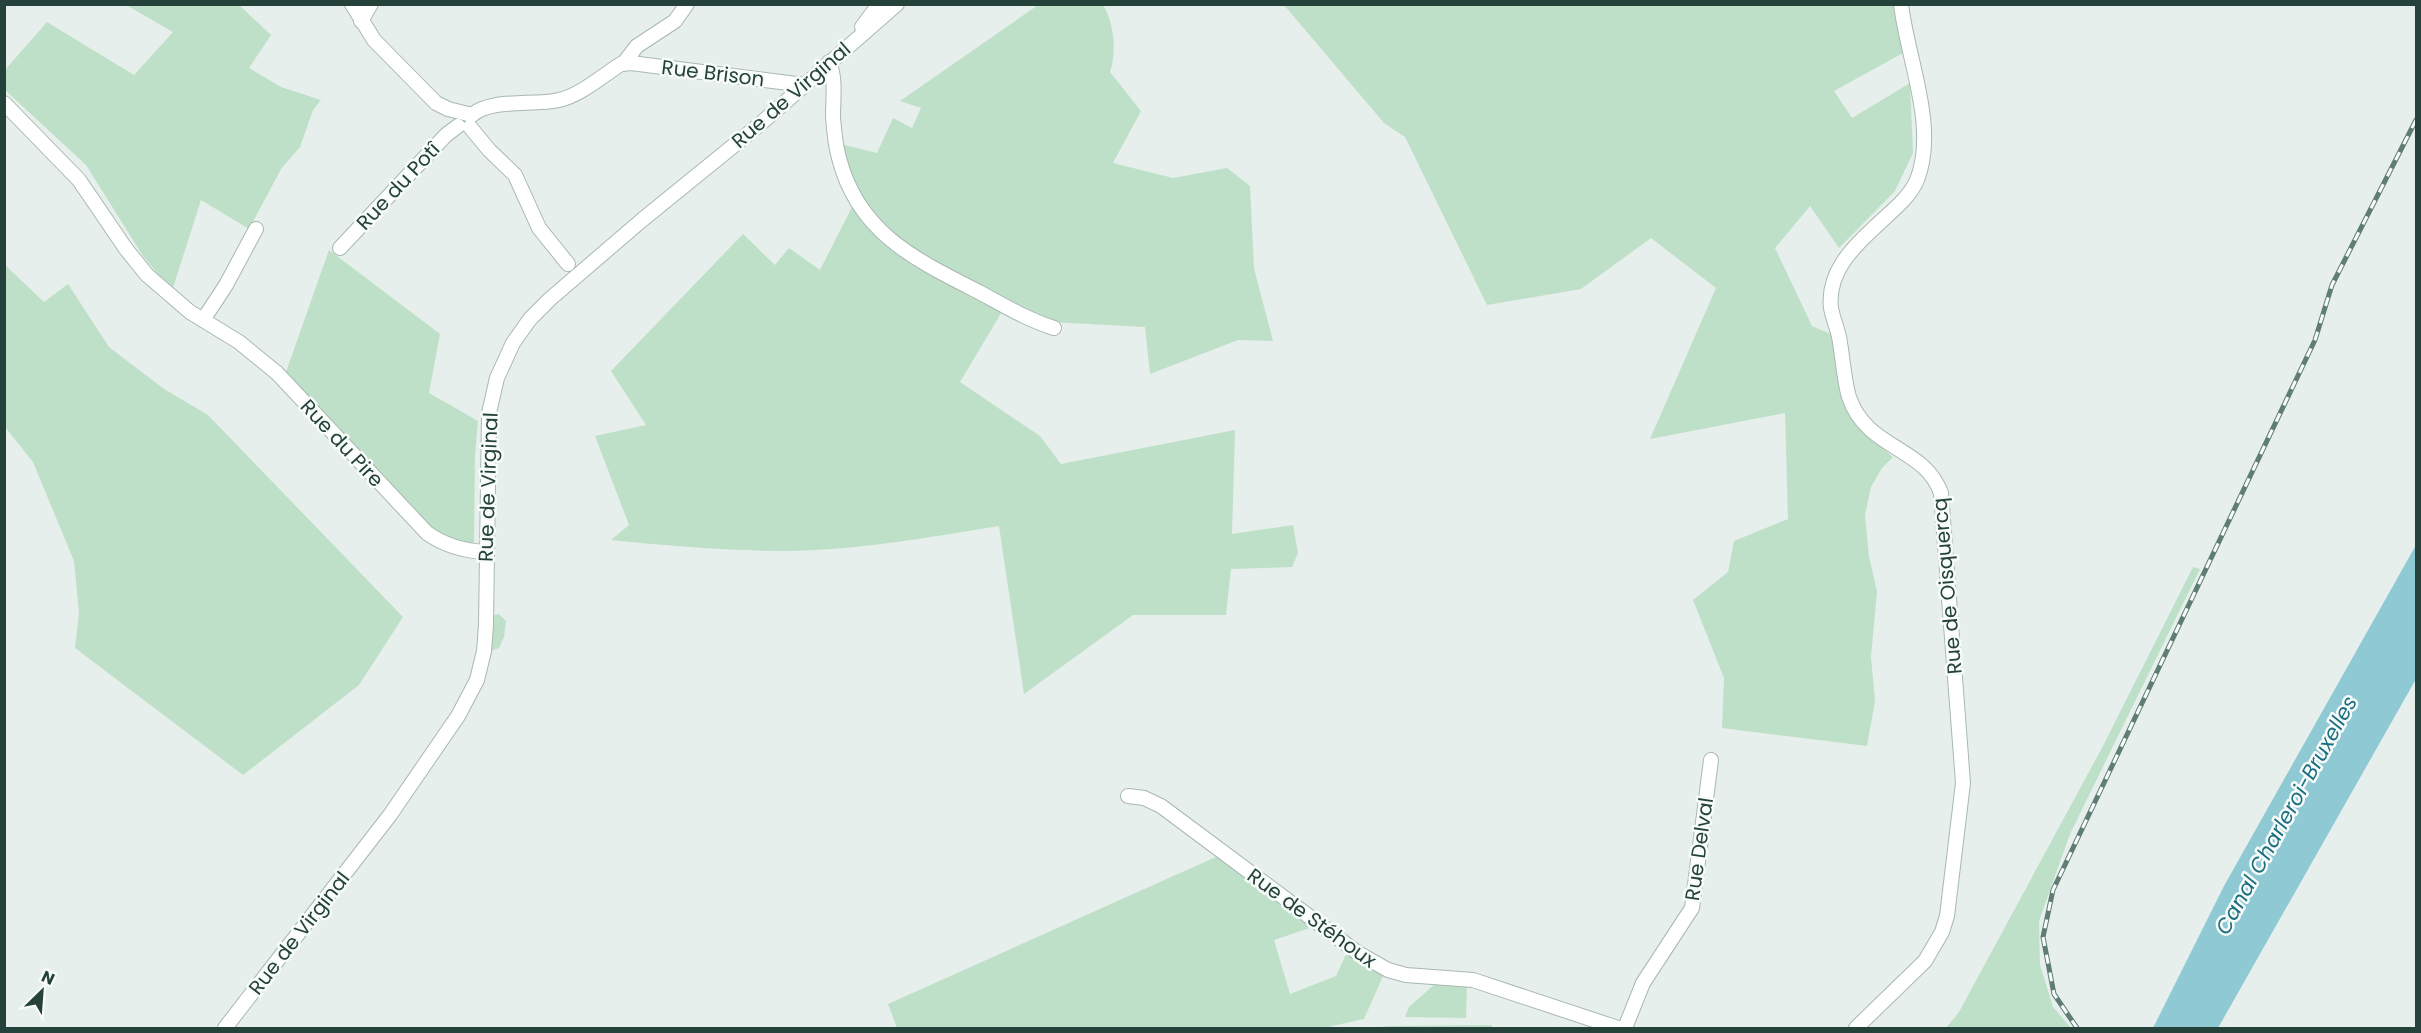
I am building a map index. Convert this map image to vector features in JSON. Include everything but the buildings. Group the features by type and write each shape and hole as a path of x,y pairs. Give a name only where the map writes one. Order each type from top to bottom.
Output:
{"street":[{"name":"Rue Brison","path":"352,4 374,40 436,103 469,118 561,100 623,64 638,46 675,21 687,4"},
{"path":"361,21 371,4"},
{"path":"851,43 879,4"},
{"name":"Rue de Virginal","path":"225,1029 390,815 446,734 477,680 484,651 489,413 497,378 513,343 530,319 557,293 897,4"},
{"name":"Rue de Oisquercq","path":"1856,1029 1913,975 1925,961 1942,933 1950,895 1963,783 1941,493 1928,469 1882,441 1856,412 1849,396 1840,339 1831,307 1831,292 1840,265 1850,250 1908,195 1917,179 1924,130 1922,104 1901,4"},
{"path":"829,62 833,73 833,120 840,161 854,194 879,231 894,245 938,272 1054,328"},
{"name":"Rue Brison","path":"623,64 631,63 804,85"},
{"name":"Rue du Pire","path":"4,103 79,180 126,249 147,275 203,320 239,342 277,373 427,533 448,545 466,551 486,552"},
{"path":"469,118 489,150 515,176 539,228 568,264"},
{"name":"Rue du Potî","path":"340,248 446,135 469,118"},
{"path":"203,320 226,285 255,229"},
{"name":"Rue Delval","path":"1625,1029 1643,983 1692,908 1711,760"},
{"name":"Rue de Stéhoux","path":"1128,796 1144,798 1161,806 1302,912 1383,969 1406,975 1473,980 1618,1029"}],"green space":[{"path":"126,5 239,5 271,35 249,68 281,87 321,100 313,110 300,147 281,169 249,229 201,200 172,291 143,256 86,165 5,90 4,71 47,22 134,75 173,32"},
{"path":"1038,5 1103,5 1107,12 1114,46 1110,72 1141,111 1113,163 1173,178 1227,168 1250,186 1254,268 1273,341 1238,340 1150,374 1145,327 1052,322 944,270 882,227 852,180 841,144 877,153 893,118 912,128 921,108 900,101"},
{"path":"1284,5 1898,5 1903,53 1834,91 1852,118 1910,83 1913,153 1895,191 1839,248 1810,206 1775,248 1812,326 1833,335 1842,389 1856,426 1893,457 1882,468 1871,487 1865,515 1869,557 1877,591 1871,657 1875,701 1867,746 1722,728 1724,678 1693,600 1728,572 1734,541 1788,519 1785,413 1650,439 1716,288 1651,238 1581,289 1487,305 1405,137 1384,123"},
{"path":"852,207 869,230 909,260 1003,310 960,382 1040,436 1061,464 1235,430 1232,534 1293,525 1298,553 1292,567 1231,569 1226,615 1133,615 1024,694 999,526 895,542 790,551 723,549 611,540 629,525 595,436 646,425 611,371 743,234 775,265 789,248 820,270"},
{"path":"329,250 440,334 429,393 478,421 475,455 474,543 460,541 428,528 286,372"},
{"path":"5,265 44,302 68,284 109,347 164,389 208,415 403,617 359,685 243,775 75,648 79,613 74,561 33,462 5,427"},
{"path":"2193,567 2200,569 2070,834 2039,921 2040,965 2053,1007 2071,1028 1946,1028 1959,1012 2104,744"},
{"path":"499,614 506,621 504,637 499,648 490,651 491,616"},
{"path":"1218,856 1316,926 1274,940 1290,994 1336,976 1348,950 1384,974 1364,1019 1323,1028 897,1028 888,1004"},
{"path":"1436,983 1467,984 1466,1018 1405,1017 1409,1007"},
{"path":"1492,1025 1491,1028 1373,1028 1388,1026"}],"water":[{"name":"Canal Charleroi-Bruxelles","path":"2416,545 2416,679 2218,1028 2153,1028 2224,886"}],"railway":[{"path":"2077,1028 2054,994 2043,937 2053,890 2315,340 2332,285 2416,120"}]}
